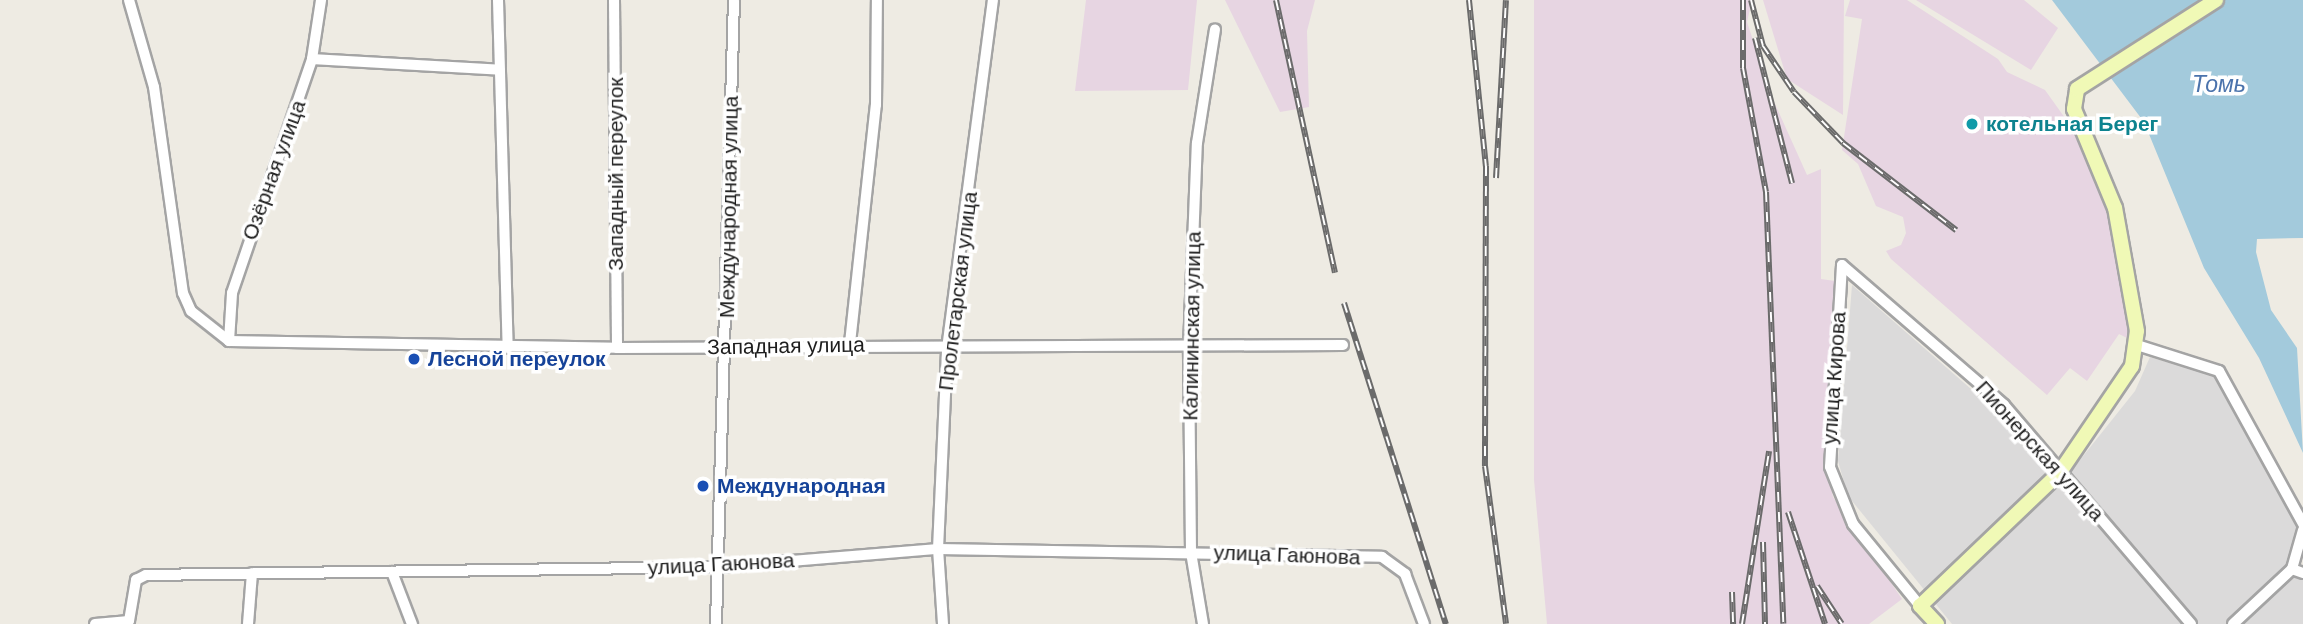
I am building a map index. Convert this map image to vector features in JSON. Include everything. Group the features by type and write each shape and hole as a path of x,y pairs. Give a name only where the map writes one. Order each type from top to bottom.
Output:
{"main road":[{"path":"1920,606 2060,472 2122,389 2137,345 2110,188 2074,109 2085,82 2216,0"},
{"name":"улица Кирова","path":"1920,606 1937,624"}],"street":[{"path":"129,0 154,87 183,293 191,311 229,341"},
{"name":"Озёрная улица","path":"229,341 232,293 312,60 321,0"},
{"path":"498,0 508,348"},
{"name":"Западный переулок","path":"614,0 617,348"},
{"name":"Международная улица","path":"716,624 734,0"},
{"path":"850,342 876,105 877,0"},
{"name":"Пролетарская улица","path":"943,624 938,549 947,349 993,0"},
{"name":"Калининская улица","path":"1203,624 1191,552 1189,348 1197,144 1216,29"},
{"path":"312,60 500,70"},
{"name":"Пионерская улица","path":"1842,265 2004,405 2191,624"},
{"name":"улица Кирова","path":"1842,265 1830,467 1853,524 1920,606"},
{"name":"Западная улица","path":"229,341 508,348 726,347 850,342 947,349 1343,345"},
{"path":"2137,345 2219,371 2303,524"},
{"path":"2233,624 2298,571 2303,530"},
{"name":"улица Гаюнова","path":"95,624 128,623 136,580 146,575 718,567 938,549 1382,557 1405,574 1424,624"},
{"path":"392,572 412,624"},
{"path":"248,624 252,573"}],"shaded area":[{"path":"1086,0 1197,0 1188,90 1075,91"},
{"path":"1225,0 1315,0 1307,31 1309,107 1280,112"},
{"path":"1534,0 1752,0 1747,22 1771,95 1807,175 1821,169 1821,279 1835,281 1824,447 1833,497 1902,599 1869,624 1547,624 1534,480"},
{"path":"1763,0 1844,0 1843,115 1787,79"},
{"path":"1850,0 1907,0 1998,59 2007,72 2045,90 2070,125 2102,185 2129,309 2131,340 2119,334 2087,381 2070,368 2047,395 1891,259 1886,251 1901,245 1906,233 1903,217 1876,206 1858,164 1842,150 1862,19 1845,16"},
{"path":"1916,0 2024,0 2058,28 2031,70"},
{"path":"1852,285 2003,417 2060,485 2135,391 2150,357 2214,376 2298,527 2284,569 2303,577 2303,624 1952,624 1848,496 1838,461"}],"water":[{"name":"Томь","path":"2052,0 2303,0 2303,238 2257,239 2256,252 2271,310 2297,348 2303,453 2259,358 2204,268 2144,122"}],"railway":[{"path":"1276,0 1335,273"},
{"path":"1469,0 1486,166 1485,466 1506,624"},
{"path":"1496,178 1506,0"},
{"path":"1743,0 1743,68 1766,192 1783,624"},
{"path":"1751,0 1763,46 1794,92 1843,143 1956,230"},
{"path":"1755,38 1792,183"},
{"path":"1344,303 1446,624"},
{"path":"1742,624 1769,451"},
{"path":"1788,512 1825,624"},
{"path":"1763,542 1765,624"},
{"path":"1817,586 1842,624"},
{"path":"1732,592 1733,624"}],"place":[{"name":"котельная Берег","path":"1972,124"},
{"name":"Лесной переулок","path":"414,359"},
{"name":"Международная","path":"703,486"}]}
